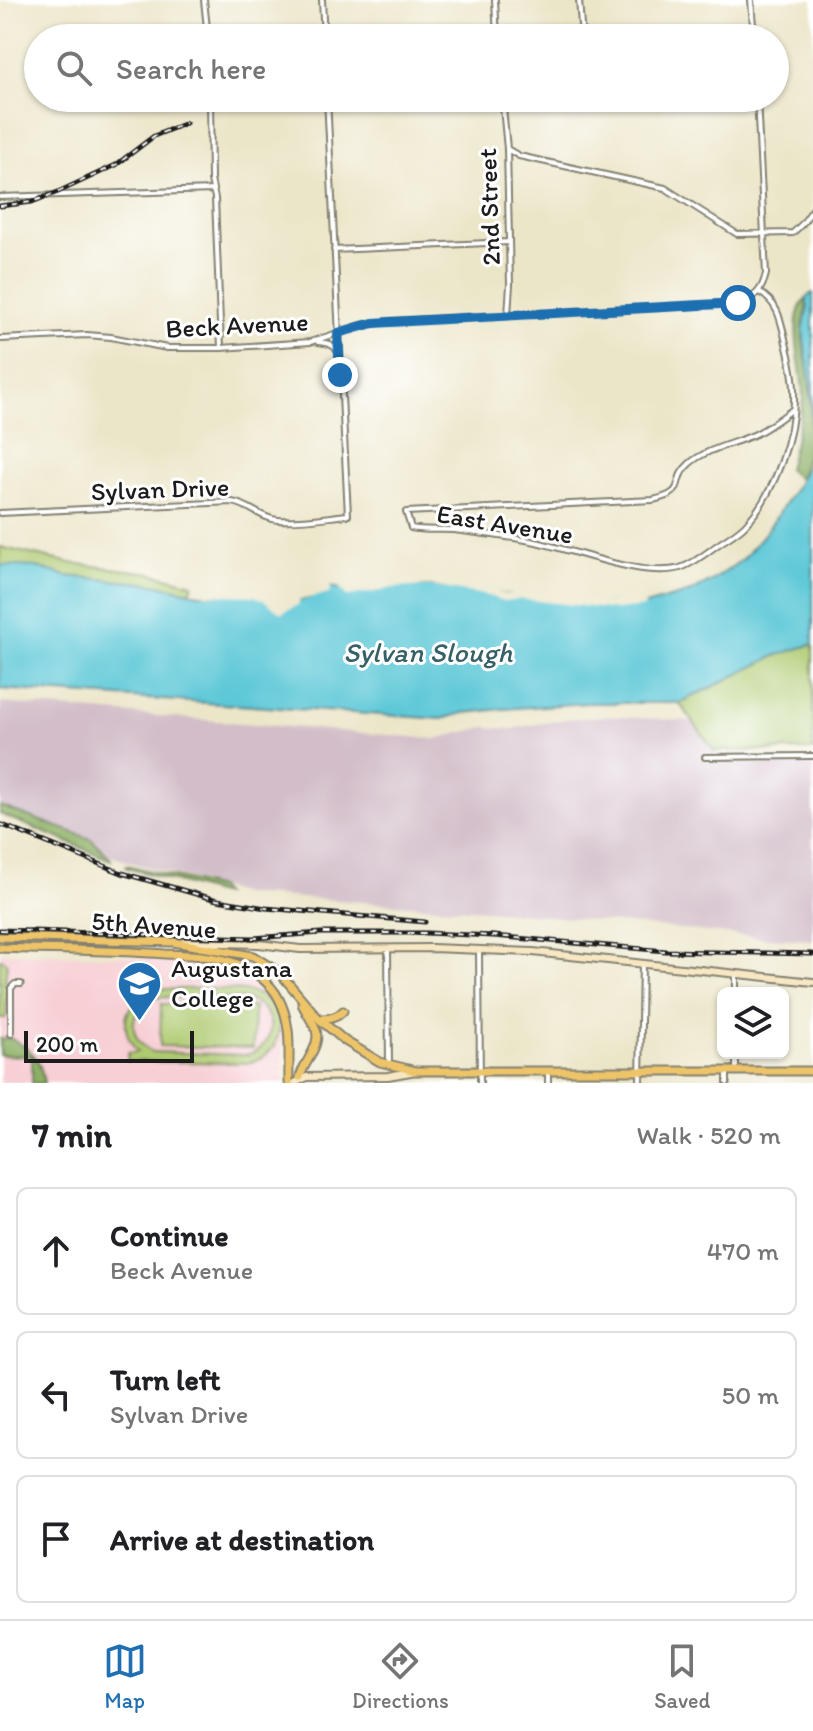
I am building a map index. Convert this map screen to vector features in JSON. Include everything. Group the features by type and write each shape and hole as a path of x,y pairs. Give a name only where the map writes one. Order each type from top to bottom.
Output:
{"main road":[{"name":"5th Avenue","path":"0,937 173,942 253,956 280,973 293,988"},
{"name":"5th Avenue","path":"0,948 148,952 221,959 250,970 272,989 287,1019 289,1083"},
{"path":"293,988 319,1019 362,1053 389,1065 416,1071 813,1071"},
{"path":"293,988 317,1033 316,1045 299,1080"},
{"path":"319,1019 334,1017 343,1011"}],"street":[{"path":"204,0 207,24"},
{"path":"322,0 323,24"},
{"path":"495,0 496,24"},
{"path":"579,0 581,24"},
{"path":"751,0 753,24"},
{"path":"210,112 221,348"},
{"name":"Sylvan Drive","path":"0,513 232,502 242,503 265,517 278,520 348,515 327,112"},
{"name":"2nd Street","path":"503,112 507,149 508,315"},
{"path":"758,112 766,274 759,292"},
{"path":"507,149 519,156 665,188 732,231 748,235 793,233 813,209"},
{"path":"0,197 213,190"},
{"path":"334,250 509,242"},
{"name":"Beck Avenue","path":"0,339 87,335 167,348 221,348 308,342 373,323 738,303 751,299 759,292"},
{"name":"East Avenue","path":"759,292 773,304 781,319 790,360 794,388 793,409 789,433 777,475 755,514 744,526 690,563 650,570 529,541 454,530 418,529 411,528 409,524 406,512 668,496 678,488 681,474 694,460 754,435 793,409"},
{"path":"308,342 328,344 335,347 339,354"},
{"path":"705,757 813,756"},
{"path":"173,942 200,941 300,949 388,948 550,953 813,982"},
{"path":"388,948 389,1065"},
{"path":"479,950 480,1083"},
{"path":"640,1083 642,963"},
{"path":"736,975 736,987"},
{"path":"11,1034 11,988 21,984"},
{"path":"727,1083 734,1059"},
{"path":"299,1080 307,1077 388,1080 416,1071"},
{"path":"548,1072 548,1083"}],"shaded area":[{"path":"0,703 436,739 485,727 511,729 566,719 607,716 693,721 715,751 716,760 813,760 813,940 499,911 243,894 120,859 0,806"},
{"name":"Augustana College","path":"0,953 149,957 224,965 256,982 271,995 283,1031 283,1083 0,1083"}],"green space":[{"path":"806,299 803,335 810,382 811,425 799,479 788,469 803,396 796,331 800,307"},
{"path":"0,547 70,563 151,573 193,584 190,592 153,584 66,576 37,567 0,571"},
{"path":"813,644 813,750 715,751 679,703 775,656"},
{"path":"0,806 91,839 111,860 0,814"},
{"path":"125,867 219,888 223,895"},
{"path":"0,959 7,963 6,1018 0,1018"},
{"path":"163,989 212,989 257,994 268,1001 277,1016 279,1029 274,1046 258,1060 247,1063 127,1061 128,1053 138,1052 127,1032 128,1012 141,996","holes":["163,997 243,999 263,1009 270,1026 265,1043 246,1055 152,1052 137,1038 134,1029 137,1012 152,1000"]},
{"path":"161,1004 254,1007 253,1048 160,1046"},
{"path":"10,1038 34,1056 41,1067 44,1083 32,1083 32,1056 0,1055 0,1039"}],"water":[{"path":"813,293 813,423 803,331 808,307 806,299"},
{"name":"Sylvan Slough","path":"813,434 813,644 775,656 679,703 587,703 464,713 442,719 0,689 0,565 37,567 66,576 153,584 199,594 261,596 282,609 331,587 348,594 394,586 431,586 558,602 645,605 691,592 743,559 766,532 796,487 807,465"}],"pier":[{"path":"394,582 431,582 559,599 614,603 644,601 645,607 616,610 521,599 504,601 431,586 392,588 347,596 340,585 349,590"},
{"path":"332,583 329,593 300,600 298,605 281,613 254,596 204,594 202,590 261,592 283,605"}],"railway":[{"path":"0,206 32,202 58,192 116,165 154,136 186,123"},
{"path":"0,824 122,873 217,900 266,908 425,922"},
{"path":"0,930 253,938 321,933 426,933 666,951 813,954"}],"place":[{"name":"Augustana College","path":"140,1022"}],"route":[{"path":"340,375 338,333 373,323 738,303"}]}
